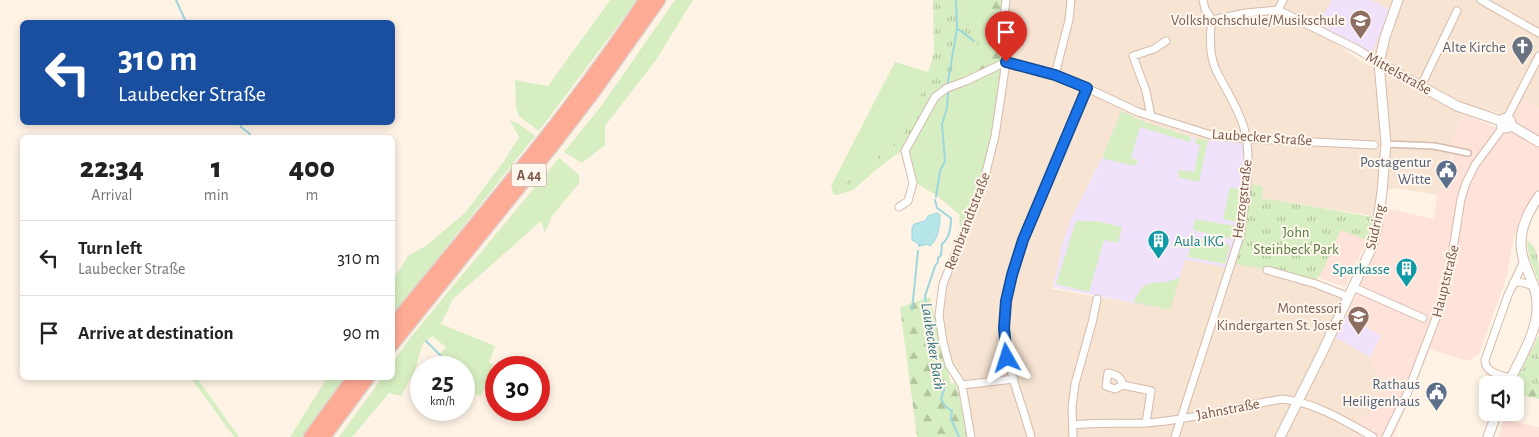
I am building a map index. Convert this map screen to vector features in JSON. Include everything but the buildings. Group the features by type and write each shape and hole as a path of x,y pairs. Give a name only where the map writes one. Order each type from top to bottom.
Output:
{"highway":[{"name":"A 44","path":"395,322 513,179 584,86 645,0"},
{"name":"A 44","path":"395,341 572,121 658,0"},
{"path":"310,437 352,380"},
{"path":"324,437 367,380"}],"street":[{"name":"Rembrandtstraße","path":"962,385 949,365 939,315 943,284 983,184 995,136 1006,62 1003,24 1006,0"},
{"path":"1055,75 1069,20 1071,0"},
{"path":"1203,0 1204,9 1212,20"},
{"path":"1278,10 1283,0"},
{"name":"Südring","path":"1280,437 1349,297 1371,249 1377,227 1386,144 1379,63 1385,37 1398,0"},
{"path":"1481,0 1539,33"},
{"name":"Mittelstraße","path":"1212,20 1246,13 1278,10 1357,49 1420,86 1463,108 1505,123 1539,142"},
{"path":"1420,86 1457,12"},
{"name":"Herzogstraße","path":"1175,437 1240,236 1244,211 1248,159 1246,138 1239,116 1225,85 1218,76 1210,49 1212,20"},
{"path":"1151,116 1146,91 1134,56 1154,49 1166,41"},
{"name":"Hauptstraße","path":"1386,437 1407,394 1442,302 1450,268 1461,199 1466,183 1475,165 1505,123 1539,56"},
{"name":"Laubecker Straße","path":"1006,62 1055,75 1138,112 1212,135 1234,138 1374,144"},
{"path":"899,207 908,201 913,183 905,151 935,98 947,88 966,82 1006,62"},
{"path":"1031,437 1007,358 1004,328 1006,301 1023,240 1087,88"},
{"path":"1386,144 1434,146 1468,153"},
{"path":"1513,376 1536,322 1537,300 1535,286 1524,261 1522,229 1526,217 1539,196"},
{"path":"1499,376 1490,371 1485,364 1485,360 1513,283 1524,261"},
{"path":"1267,270 1316,284 1349,297"},
{"path":"1513,283 1520,282 1535,286"},
{"path":"1353,287 1423,318"},
{"path":"1073,437 1072,407 1075,384 1097,299"},
{"path":"971,437 962,385 1014,379"},
{"path":"1123,384 1151,392 1146,423"},
{"name":"Jahnstraße","path":"1073,425 1090,423 1146,423 1283,399 1299,401 1332,414 1374,437"},
{"path":"1488,437 1494,421"}],"shaded area":[{"path":"1006,0 1539,0 1539,109 1523,100 1515,117 1463,104 1394,64 1310,24 1359,60 1463,114 1450,146 1451,159 1437,195 1396,188 1380,191 1376,216 1261,198 1246,184 1236,142 1191,137 1145,122 1121,111 1102,158 1090,180 1073,221 1052,289 1170,309 1185,259 1226,267 1232,263 1267,270 1343,295 1327,333 1370,357 1382,385 1352,437 970,437 956,383 949,365 939,315 943,284 983,184"},
{"name":"Volkshochschule/Musikschule","path":"1332,0 1371,0 1390,10 1372,53 1316,26"},
{"path":"1522,100 1539,109 1539,188 1520,219 1513,241 1506,279 1479,354 1467,361 1430,349 1394,435 1395,437 1352,437 1382,385 1370,357 1380,336 1346,316 1373,257 1384,208 1434,219 1437,195 1453,159 1450,146 1463,114 1505,131 1515,117"},
{"path":"1121,111 1145,122 1191,137 1236,142 1248,146 1240,236 1226,267 1185,260 1170,310 1053,287 1063,242 1071,219 1102,158"},
{"path":"1341,227 1368,238 1345,287 1316,277"},
{"name":"Montessori Kindergarten St. Josef","path":"1346,316 1381,336 1370,357 1335,337"},
{"path":"1503,421 1539,427 1539,437 1499,437"}],"green space":[{"path":"610,0 637,0 539,131 519,116 516,108 515,80 548,86"},
{"path":"675,0 693,0 656,60 605,126 605,145 582,163 564,152 602,105"},
{"path":"933,0 962,0 963,14 979,35 979,43 975,51 962,49 947,88 935,97 905,151 883,164 853,190 837,195 842,186 852,178 862,174 873,165 879,156 901,139 922,92 934,53"},
{"path":"962,0 990,1 988,19 992,45 990,56 967,80 1006,62 983,184 964,229 959,225 960,215 936,195 916,183 905,151 927,112 947,88 973,27 963,14"},
{"path":"989,0 1006,0 1006,62 966,81 990,56 992,45 988,19"},
{"path":"895,62 928,72 922,92 901,139 879,156 873,165 862,174 852,178 842,186 837,195 834,195 831,186"},
{"path":"1121,111 1145,122 1191,137 1190,142 1140,127 1131,158 1138,160 1135,166 1102,158"},
{"path":"510,120 535,136 395,311 395,277 408,256 427,245 465,213 504,161 519,137"},
{"path":"1196,138 1208,140 1199,182 1178,177 1179,170 1194,172 1200,145 1195,143"},
{"path":"559,158 578,174 580,182 552,216 545,233 541,221 453,299 441,324 495,346 491,356 485,356 485,385 481,396 475,394 475,356 443,356 440,354 446,347 432,336 423,343 419,356 410,356 410,379 401,396 389,393 352,437 339,437 381,380 395,380 395,359 410,338"},
{"name":"John Steinbeck Park","path":"1246,184 1263,186 1262,198 1373,217 1369,241 1341,230 1322,272 1316,280 1316,284 1267,270 1232,263 1240,236"},
{"path":"1230,187 1241,190 1236,222 1223,219"},
{"path":"1195,219 1235,226 1231,239 1193,230"},
{"path":"1076,221 1096,221 1122,227 1118,243 1104,240 1089,292 1056,284"},
{"path":"1192,237 1230,245 1225,264 1188,257"},
{"path":"1527,241 1531,243 1536,252 1539,282 1529,257"},
{"path":"1180,277 1170,310 1133,302 1142,288 1148,284 1168,282"},
{"path":"930,297 951,384 956,383 967,432 966,437 917,437 900,307"},
{"path":"1539,335 1539,390 1524,384 1524,376 1518,376"},
{"path":"192,380 198,380 239,437 234,437"},
{"path":"326,380 342,380 302,437 290,437"},
{"path":"1524,384 1539,390 1539,399 1524,396"}],"water":[{"path":"937,213 940,215 939,228 933,243 930,246 927,244 922,246 912,240 914,224 925,221 928,216"}],"waterway":[{"path":"176,0 185,20"},
{"name":"Laubecker Bach","path":"947,87 957,28 956,0"},
{"path":"958,29 974,41"},
{"name":"Laubecker Bach","path":"936,197 940,171 945,161 942,124 947,108 948,92"},
{"path":"241,125 250,135"},
{"name":"Laubecker Bach","path":"935,200 937,208 951,218 951,225 948,236 942,244 941,255 938,258 925,296 927,315 931,319 936,364 944,390 941,399 945,406 952,411 951,419 959,437"},
{"path":"912,310 918,251"},
{"path":"426,341 441,356"}],"place":[{"name":"Volkshochschule/Musikschule","path":"1361,39"},
{"name":"Alte Kirche","path":"1522,66"},
{"name":"Postagentur Witte","path":"1447,190"},
{"name":"Aula IKG","path":"1158,260"},
{"name":"Sparkasse","path":"1406,288"},
{"name":"Montessori Kindergarten St. Josef","path":"1358,336"},
{"name":"Rathaus Heiligenhaus","path":"1436,412"}],"route":[{"path":"1006,62 1055,75 1087,88 1023,240 1012,275 1006,301 1004,328 1007,358"}]}
